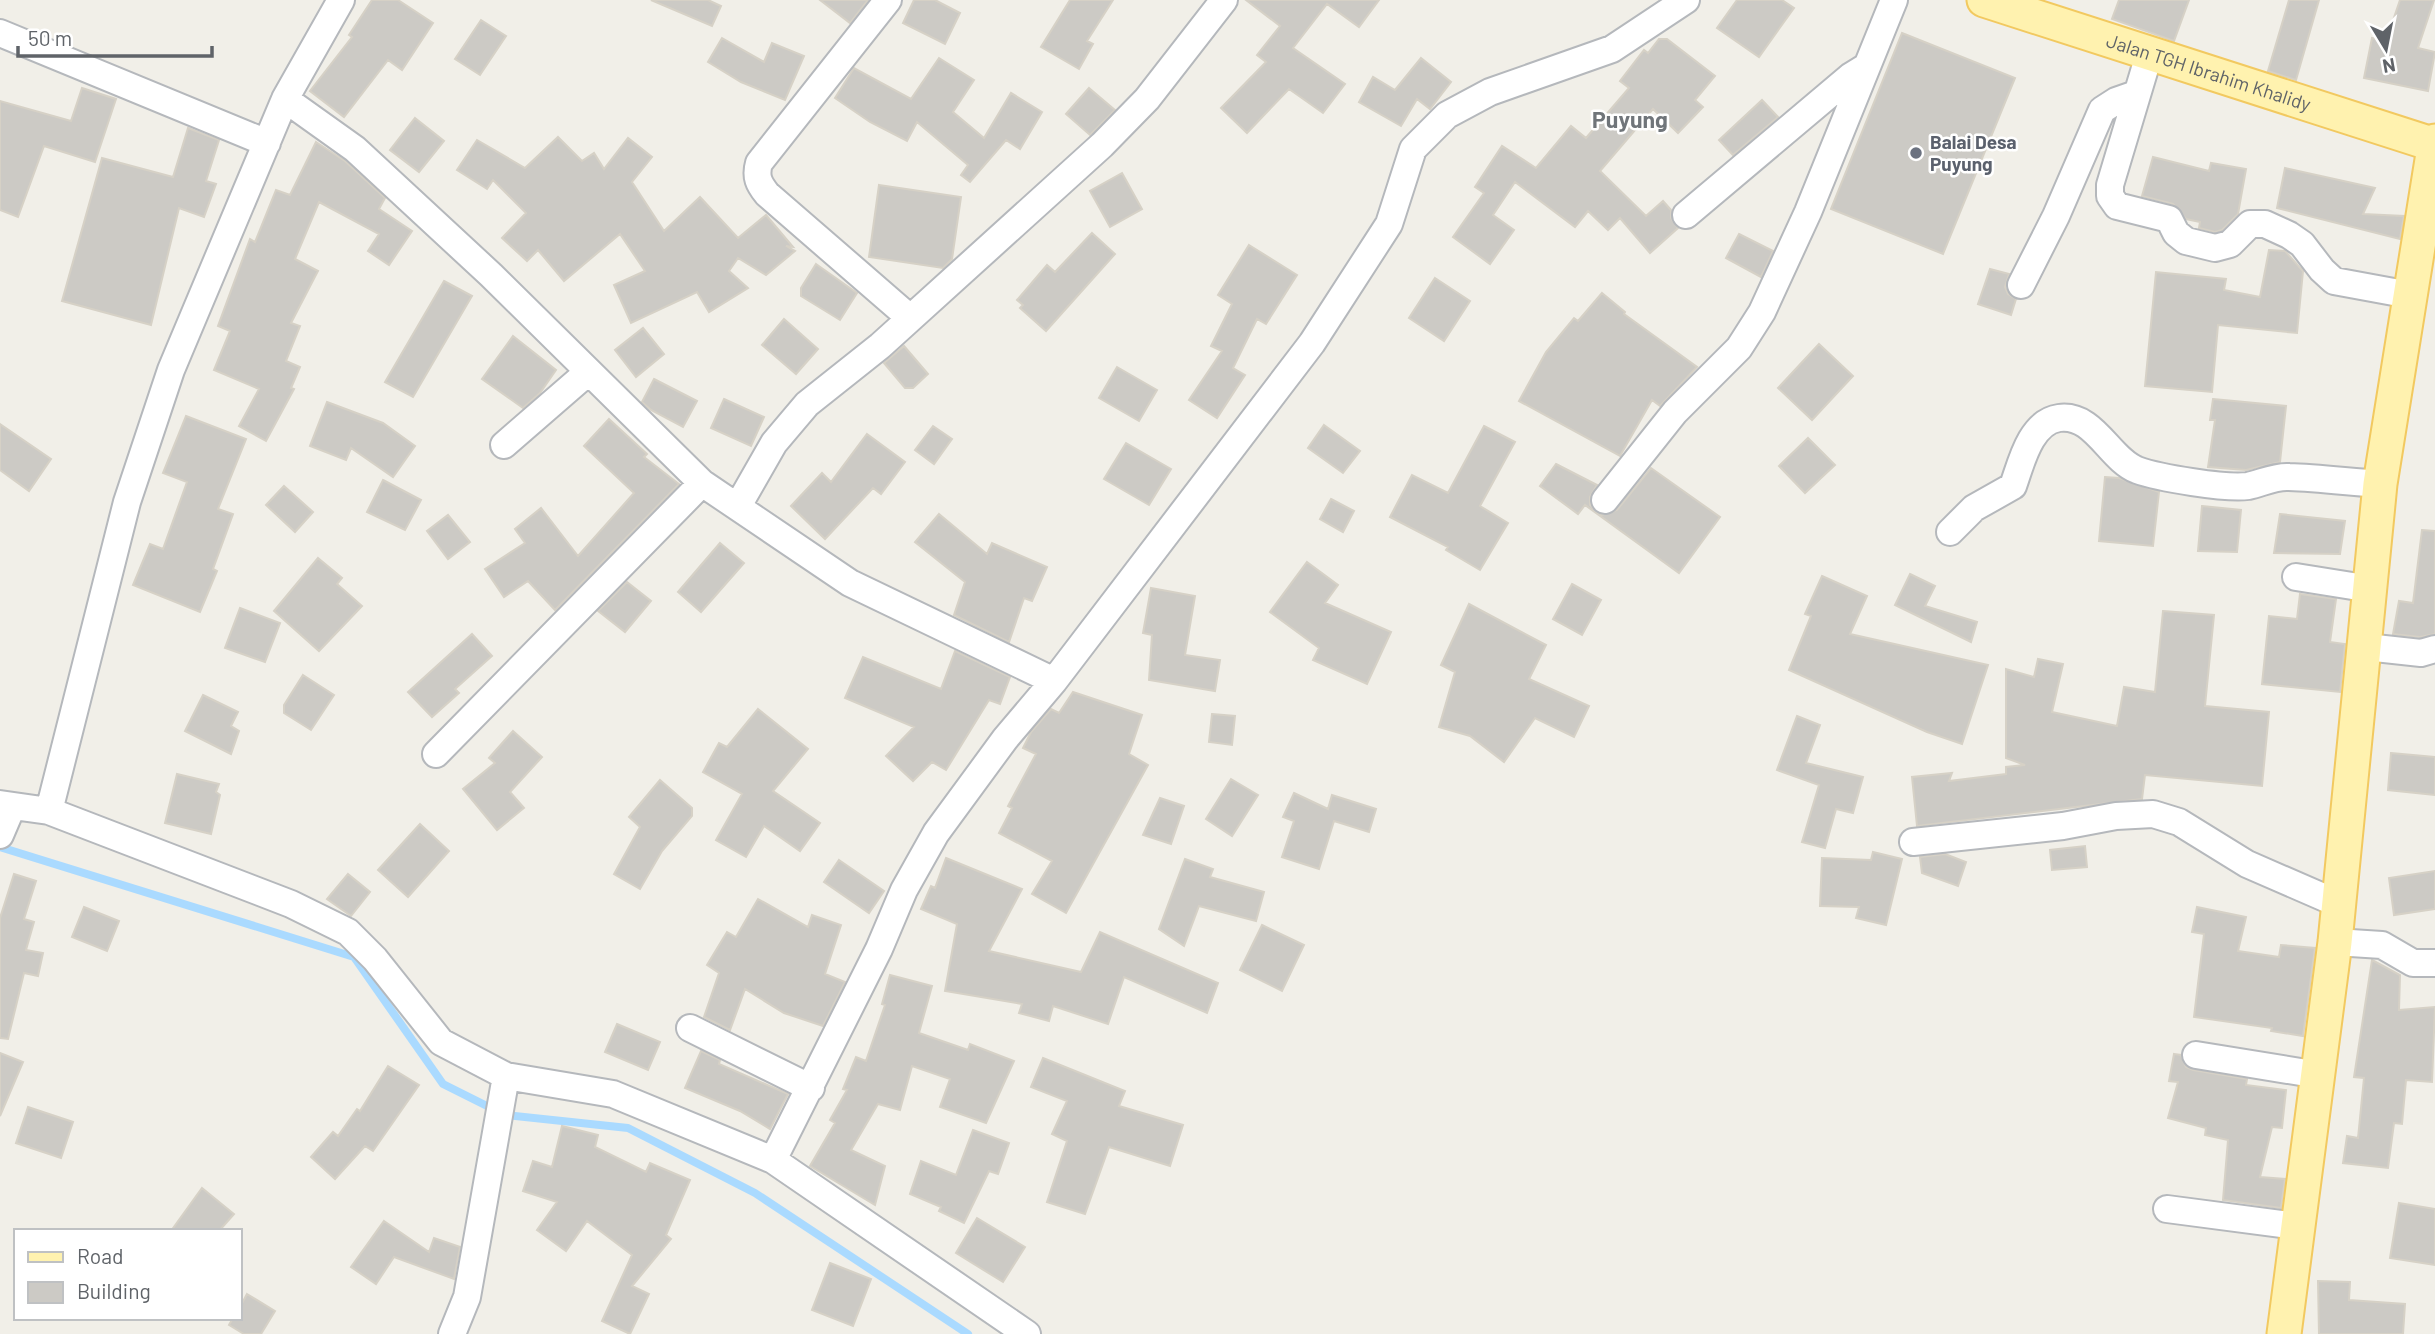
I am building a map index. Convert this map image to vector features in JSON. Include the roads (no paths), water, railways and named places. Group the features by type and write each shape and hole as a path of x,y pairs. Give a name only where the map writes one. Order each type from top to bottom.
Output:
{"main road":[{"name":"Jalan TGH Ibrahim Khalidy","path":"1984,0 2149,55 2434,143"},
{"path":"2284,1334 2335,942 2380,484 2434,143"}],"street":[{"path":"49,811 127,502 171,370 285,100 341,0"},
{"path":"888,0 759,163 757,178 767,194 910,318"},
{"path":"738,506 774,443 807,404 880,346 1040,203 1147,99 1224,0"},
{"path":"773,1160 879,949 904,890 936,833 1005,739 1054,681 1312,343 1389,225 1413,149 1429,130 1447,115 1490,92 1612,49 1686,0"},
{"path":"1605,500 1675,412 1739,348 1762,312 1808,212 1864,68 1894,0"},
{"path":"0,33 267,143"},
{"path":"2149,55 2110,185 2110,196 2117,206 2169,219 2180,238 2202,246 2223,247 2238,238 2250,224 2264,224 2302,244 2334,281 2410,295"},
{"path":"1686,215 1851,76 1864,68"},
{"path":"2021,285 2056,216 2102,110 2116,100 2136,94"},
{"path":"285,100 355,149 491,275 587,373 702,483 850,583 1054,681"},
{"path":"504,445 587,373"},
{"path":"1950,532 1975,508 2013,486 2038,429 2059,418 2078,422 2095,432 2122,460 2136,470 2222,488 2288,476 2380,484"},
{"path":"436,754 702,483"},
{"path":"2296,577 2371,589"},
{"path":"2366,647 2421,653 2435,649"},
{"path":"5,816 49,811 291,904 348,932 375,959 441,1042 505,1080 613,1094 773,1160 1027,1334"},
{"path":"1913,842 2063,826 2116,816 2153,814 2179,822 2247,864 2339,904"},
{"path":"2335,942 2382,945 2394,949 2413,963 2435,963"},
{"path":"690,1028 811,1088"},
{"path":"2196,1055 2319,1075"},
{"path":"452,1334 467,1297 505,1080"},
{"path":"2167,1209 2296,1226"}],"waterway":[{"path":"0,847 354,957 443,1084 505,1115 628,1128 755,1193 968,1334"}],"place":[{"name":"Balai Desa Puyung","path":"1916,153"}],"district":[{"name":"Puyung","path":"1630,120"}]}
